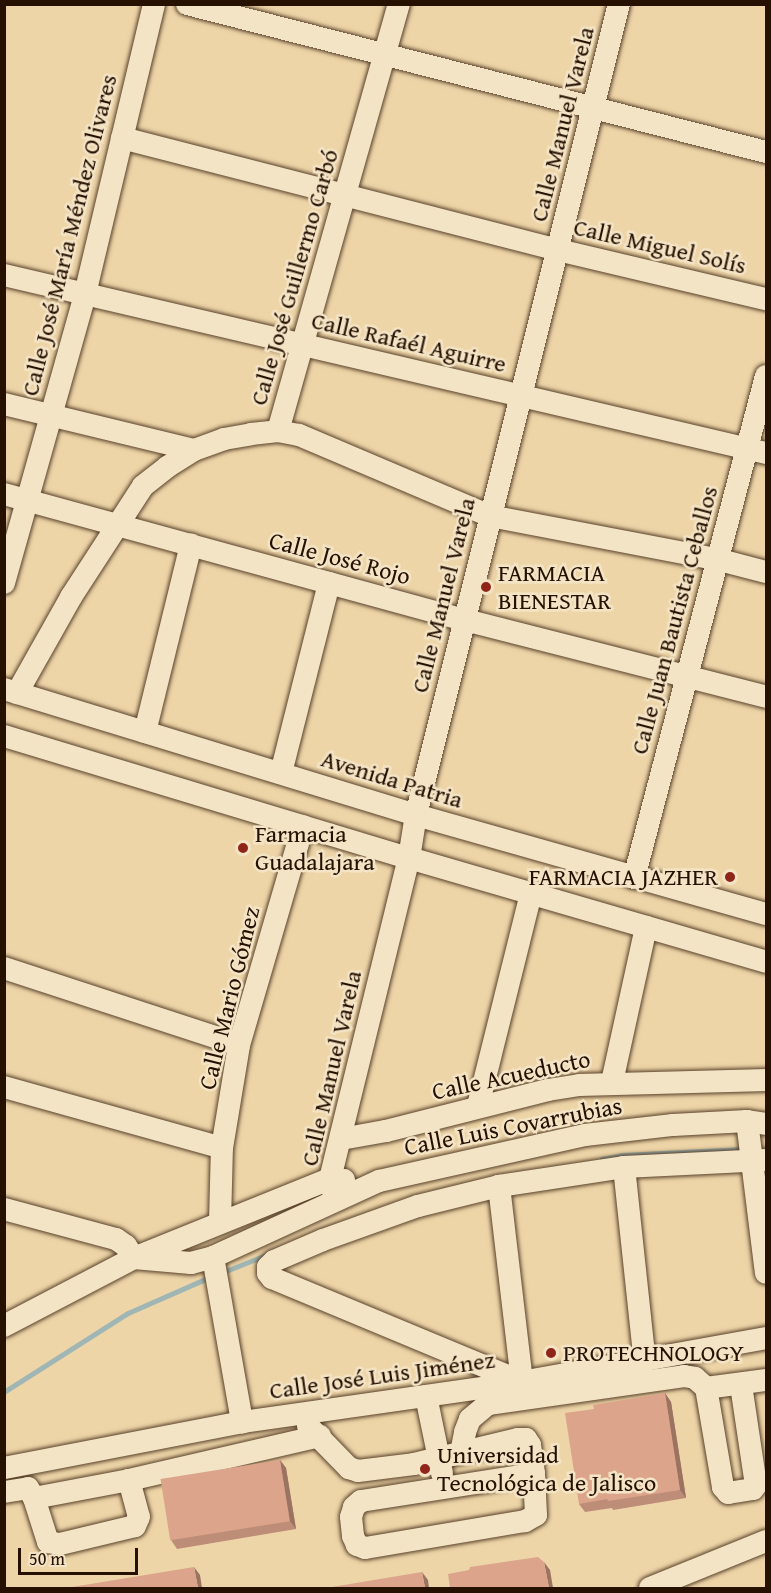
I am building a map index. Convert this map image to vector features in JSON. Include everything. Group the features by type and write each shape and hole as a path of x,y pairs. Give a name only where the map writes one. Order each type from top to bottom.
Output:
{"street":[{"name":"Calle José María Méndez Olivares","path":"4,583 85,294 154,4"},
{"path":"187,4 766,152"},
{"name":"Calle José Guillermo Carbó","path":"11,691 143,486 166,466 194,450 224,439 278,431 399,4"},
{"name":"Calle Manuel Varela","path":"333,1190 341,1139 409,858 416,814 619,4"},
{"name":"Calle Miguel Solís","path":"122,138 558,250 766,299"},
{"name":"Calle Rafaél Aguirre","path":"4,275 757,451"},
{"name":"Calle Juan Bautista Ceballos","path":"634,878 688,677 716,559 757,451 766,376"},
{"path":"4,404 194,450"},
{"path":"278,431 322,444 490,516 716,559 766,572"},
{"name":"Calle José Rojo","path":"4,494 465,620 766,697"},
{"path":"145,732 191,545"},
{"path":"281,773 329,583"},
{"name":"Avenida Patria","path":"11,691 416,814 766,914"},
{"path":"4,736 409,858 766,962"},
{"name":"Calle Mario Gómez","path":"220,1222 222,1148 239,1045 303,826"},
{"path":"478,1106 531,894"},
{"path":"612,1082 646,927"},
{"path":"4,968 239,1045"},
{"name":"Calle Acueducto","path":"341,1139 386,1131 548,1090 612,1082 766,1080"},
{"path":"4,1087 222,1148"},
{"name":"Calle Luis Covarrubias","path":"4,1326 134,1258 220,1222 333,1190 585,1135 673,1125 756,1142"},
{"path":"499,1186 522,1382 272,1278 268,1273 268,1267 274,1261 323,1240 418,1206 499,1186 624,1167 756,1142 766,1273"},
{"path":"624,1167 645,1362"},
{"name":"Calle Luis Covarrubias","path":"134,1258 191,1263 215,1262 333,1190"},
{"path":"4,1209 116,1239 126,1246 134,1258"},
{"path":"215,1262 242,1422"},
{"name":"Calle José Luis Jiménez","path":"4,1468 242,1422 522,1382 645,1362 766,1338"},
{"path":"461,1453 470,1419 488,1404 684,1376 695,1378 706,1389 723,1488 728,1493 753,1489 756,1485 741,1384"},
{"path":"706,1389 766,1380"},
{"path":"426,1396 446,1488"},
{"path":"295,1414 320,1436 349,1468 358,1471 438,1459 526,1439 530,1445 534,1474 536,1515 525,1521 365,1548 357,1545 351,1517 354,1507 361,1502 534,1474"},
{"path":"34,1498 129,1480 320,1436"},
{"path":"4,1492 28,1488 34,1498 47,1539 51,1544 60,1544 135,1526 139,1517 129,1480"},
{"path":"650,1588 766,1540"}],"building":[{"path":"665,1393 680,1490 579,1504 565,1413 594,1409 593,1405"},
{"path":"280,1460 290,1521 170,1540 160,1479"},
{"path":"538,1557 544,1562 549,1588 450,1588 448,1574 469,1570 470,1567"},
{"path":"194,1567 198,1588 66,1588"},
{"path":"422,1572 425,1588 326,1588"}],"waterway":[{"path":"602,1159 622,1155 743,1149"},
{"path":"221,1273 266,1255"},
{"path":"4,1392 128,1313 210,1277"}],"place":[{"name":"FARMACIA BIENESTAR","path":"486,587"},
{"name":"Farmacia Guadalajara","path":"243,848"},
{"name":"FARMACIA JAZHER","path":"730,877"},
{"name":"PROTECHNOLOGY","path":"551,1353"},
{"name":"Universidad Tecnológica de Jalisco","path":"425,1469"}]}
